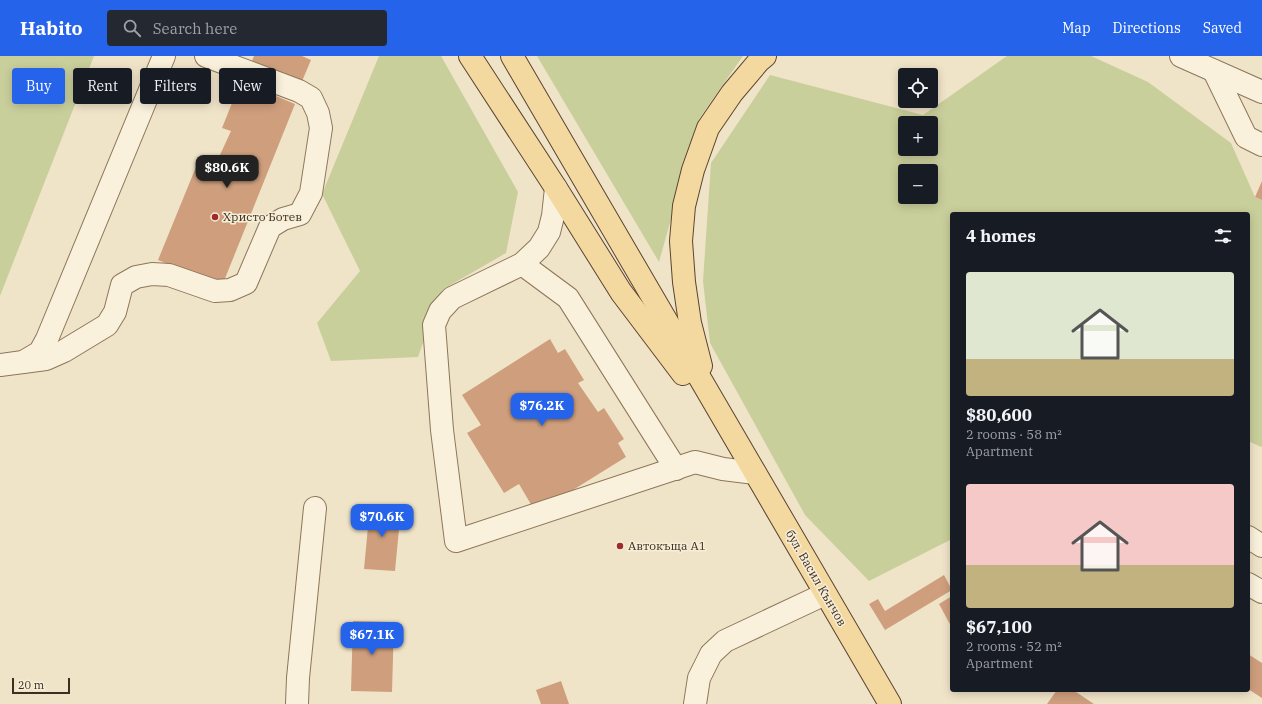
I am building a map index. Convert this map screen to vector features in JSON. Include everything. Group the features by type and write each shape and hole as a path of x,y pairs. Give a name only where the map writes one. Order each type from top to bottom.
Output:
{"main road":[{"path":"470,56 556,188 621,292 742,451"},
{"path":"512,56 742,451"},
{"path":"708,392 690,323 684,282 681,242 684,206 693,170 708,128 732,93 765,56"},
{"name":"бул. Васил Кънчов","path":"742,451 890,704"}],"street":[{"path":"23,362 40,352 47,339 164,56"},
{"path":"0,365 46,359 64,351 107,324 114,312 122,285 136,277 152,274 170,275 215,292 230,290 246,283 270,227 283,219 300,214 310,193 321,128 318,113 311,98 299,91 206,56"},
{"path":"1181,56 1262,92"},
{"path":"1214,71 1246,137 1262,145"},
{"path":"556,188 553,216 549,232 539,248 522,264 452,298 440,311 434,325 442,430 456,541 695,462 723,469 755,473"},
{"path":"522,264 568,298 676,469"},
{"path":"297,704 298,678 315,508"},
{"path":"1250,538 1262,546"},
{"path":"1250,585 1262,592"},
{"path":"695,704 699,678 711,654 725,641 825,594"}],"green space":[{"path":"0,56 94,56 89,68 73,68 73,104 75,104 0,296"},
{"path":"379,56 441,56 518,192 506,253 442,290 418,357 331,361 317,323 360,271 322,194"},
{"path":"537,56 743,56 699,119 659,262"},
{"path":"1007,56 1091,56 1148,82 1231,143 1255,197 1262,200 1262,446 1261,447 1250,442 1250,212 950,212 950,540 869,581 805,515 710,343 703,281 711,163 770,75 923,115 933,108 938,108 938,104"}],"building":[{"path":"254,56 302,56 311,60 300,86 276,76 276,68 255,68 250,66"},
{"path":"276,96 295,104 222,286 158,260 198,162 214,168 231,131 222,128 232,104 276,104"},
{"path":"1262,181 1262,200 1255,197"},
{"path":"550,339 558,353 565,349 584,380 578,383 598,412 604,408 624,439 618,443 626,457 536,513 519,484 504,493 467,433 481,425 462,395"},
{"path":"370,505 401,508 395,571 364,569"},
{"path":"944,575 950,586 950,591 885,630 869,604 878,599 885,611"},
{"path":"950,597 950,624 939,604"},
{"path":"353,621 394,622 392,692 351,691"},
{"path":"1250,655 1262,663 1262,698 1250,690"},
{"path":"561,681 569,704 541,704 536,690"},
{"path":"1056,692 1076,692 1094,704 1047,704"}],"place":[{"name":"Христо Ботев","path":"215,217"},
{"name":"Автокъща А1","path":"620,546"}]}
